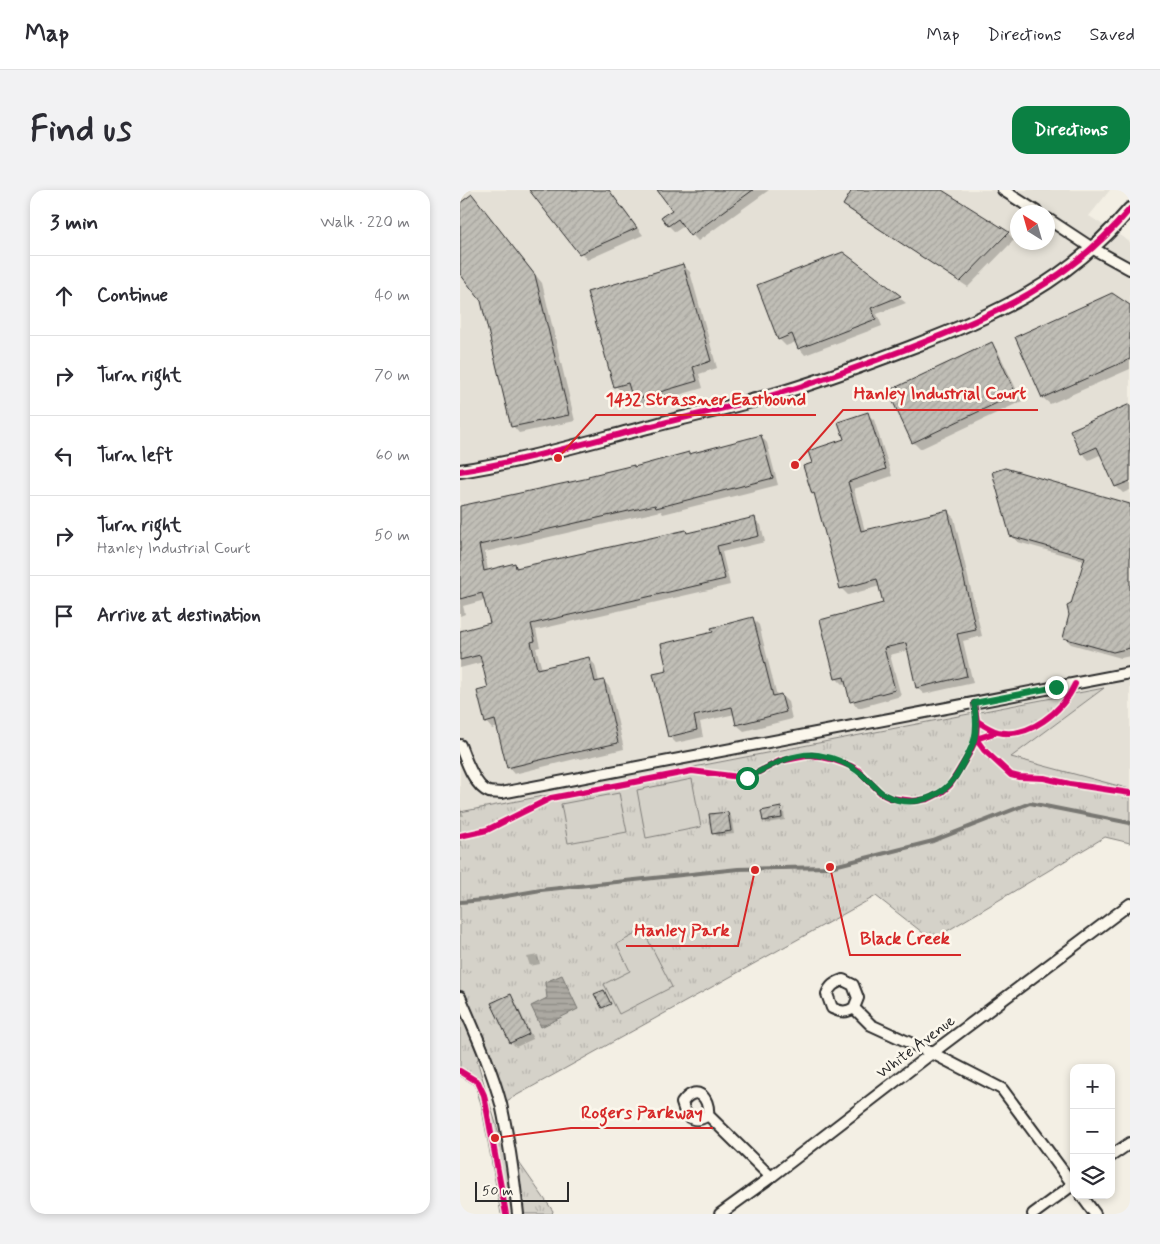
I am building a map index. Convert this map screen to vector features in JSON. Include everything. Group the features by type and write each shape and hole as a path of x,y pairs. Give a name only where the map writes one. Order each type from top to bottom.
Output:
{"street":[{"path":"1003,190 1026,205"},
{"path":"460,471 534,455 772,395 838,375 931,340 990,315 1043,286 1070,268 1130,209"},
{"path":"1055,224 1092,248 1130,269"},
{"path":"460,746 480,787 489,792 501,793 1130,673"},
{"name":"White Avenue","path":"720,1214 1130,904"},
{"path":"460,996 487,1061 501,1104 512,1164 518,1214"},
{"path":"854,1008 871,1025 932,1053 1002,1089 1070,1181"},
{"path":"708,1115 771,1177"},
{"path":"1114,1154 1130,1143"},
{"path":"1033,1214 1070,1187"},
{"path":"1084,1199 1095,1214"}],"shaded area":[{"path":"460,190 1110,190 1089,216 1130,242 1130,795 1010,757 1103,688 460,812"},
{"path":"562,975 578,1009 541,1027 531,1006 547,998 545,982"}],"green space":[{"path":"1104,688 1011,757 1130,789 1130,843 1105,837 932,940 876,896 501,1104 484,1055 477,1060 499,1134 553,1211 552,1214 501,1214 481,1104 475,1085 460,1076 460,812"},
{"path":"692,779 701,827 646,838 637,790"},
{"path":"619,793 627,832 568,843 561,804"},
{"path":"643,930 672,987 619,1014 604,984 630,971 617,944"}],"building":[{"path":"529,190 609,190 637,228 579,254"},
{"path":"657,190 753,190 690,236 678,219 668,226 661,217 672,210"},
{"path":"852,190 942,190 1009,232 960,282 843,205"},
{"path":"472,194 535,275 569,415 511,427 481,301 460,274 460,203"},
{"path":"843,252 901,296 871,308 876,319 798,349 792,334 778,340 757,285"},
{"path":"683,264 711,361 693,367 697,381 633,400 628,383 614,387 587,292"},
{"path":"1112,293 1130,305 1130,359 1042,398 1015,337"},
{"path":"992,342 1016,394 912,443 888,391"},
{"path":"1130,404 1130,481 1115,487 1097,447 1081,454 1070,430"},
{"path":"868,412 886,469 848,482 861,531 948,510 976,630 957,634 967,676 916,688 906,643 884,648 895,690 850,702 844,677 835,679 820,620 883,603 877,579 840,589 814,493 812,494 803,466 812,463 808,451 844,439 838,422"},
{"path":"761,435 773,478 656,508 655,505 479,545 484,571 515,563 516,568 686,530 687,533 755,517 759,536 717,546 725,579 531,624 535,641 531,642 537,669 589,657 595,682 604,680 618,743 507,768 495,720 485,723 477,691 488,688 480,655 460,660 460,631 490,623 482,593 460,599 460,506 589,478 588,476 634,465 634,467 689,452 689,454"},
{"path":"1005,468 1130,504 1130,648 1113,652 1063,638 1069,615 1067,606 1071,604 1085,557 1010,536 992,472"},
{"path":"753,617 773,696 781,694 786,712 736,725 732,707 694,716 697,730 668,737 653,674 667,671 661,644 713,632 711,628"},
{"path":"781,807 782,818 763,821 761,811"},
{"path":"728,812 731,831 712,834 709,814"},
{"path":"604,990 611,1004 602,1008 594,994"},
{"path":"511,994 529,1034 510,1043 491,1003"}],"waterway":[{"path":"460,902 484,900 541,890 738,869 830,867 933,841 1030,803 1130,823"}],"cycle path":[{"path":"460,471 532,457 758,399 807,385 941,336 1001,309 1029,294 1056,276 1107,235 1130,209"},
{"path":"977,721 998,732 1010,733 1033,727 1054,713 1070,694 1075,684"},
{"path":"974,703 977,721 976,739 984,750 1011,775 1044,778 1130,793"},
{"path":"460,836 487,830 551,798 692,771 747,778 780,761 812,755 851,766 858,770 882,794 890,798 914,801 928,799 942,792 950,785 976,739 997,732"},
{"path":"460,1071 478,1082 484,1095 506,1214"}],"place":[{"name":"1432 Strassner Eastbound","path":"558,458"},
{"name":"Hanley Industrial Court","path":"795,465"},
{"name":"Black Creek","path":"830,867"},
{"name":"Hanley Park","path":"755,870"},
{"name":"Rogers Parkway","path":"495,1138"}],"route":[{"path":"747,778 780,762 803,756 818,755 858,770 882,794 890,798 914,801 928,799 942,792 950,785 969,754 976,739 977,721 974,703 1056,687"}]}
